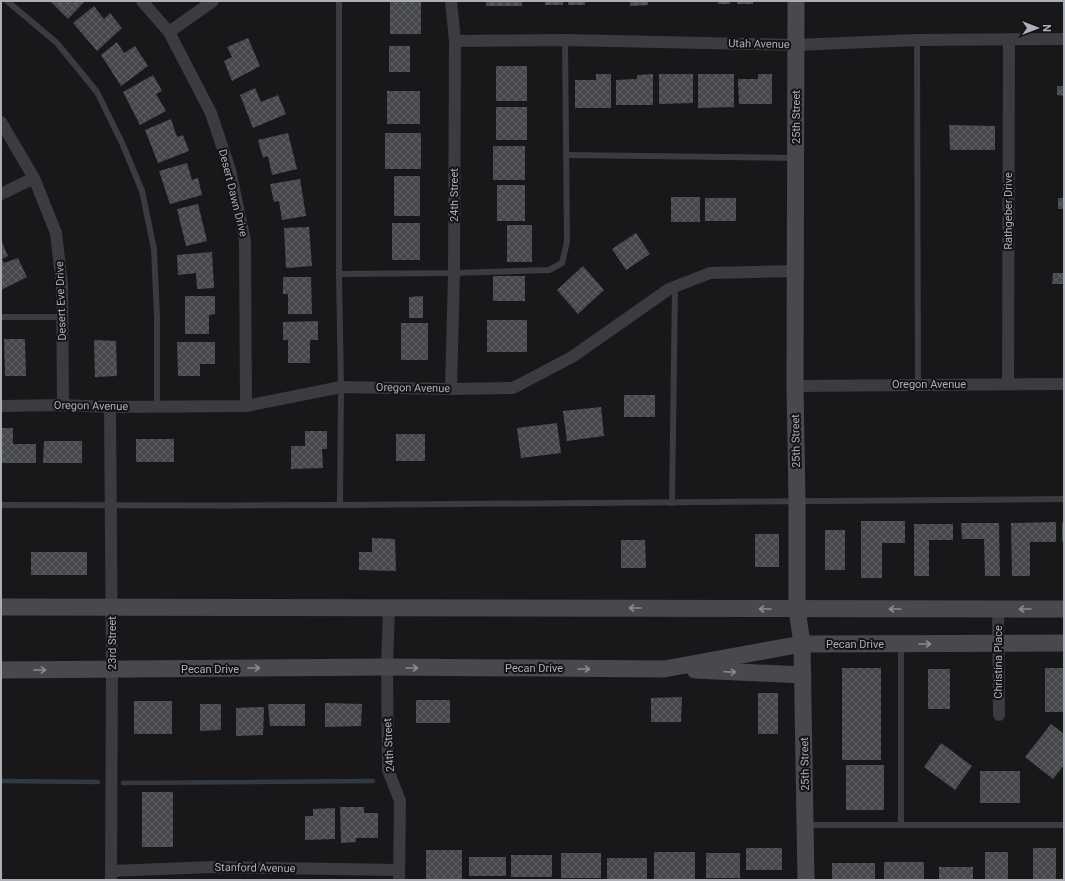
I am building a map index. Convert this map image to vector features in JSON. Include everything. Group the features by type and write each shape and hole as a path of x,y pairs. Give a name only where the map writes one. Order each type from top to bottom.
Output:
{"main road":[{"name":"25th Street","path":"796,1 794,271 797,609 802,644 806,880"},
{"path":"1,607 112,606 1064,609"},
{"name":"Pecan Drive","path":"1,670 387,667 664,669 802,644 1064,643"},
{"path":"664,669 803,675"}],"street":[{"name":"Desert Dawn Drive","path":"142,1 169,32 212,112 230,170 245,240 246,406"},
{"path":"169,32 213,1"},
{"name":"24th Street","path":"451,1 455,40 454,273 451,389"},
{"name":"Rathgeber Drive","path":"1008,384 1009,39"},
{"name":"Utah Avenue","path":"455,40 564,40 795,45 917,40 1064,39"},
{"name":"Desert Eve Drive","path":"1,122 34,178 56,233 62,285 63,405"},
{"path":"1,194 34,178"},
{"name":"Oregon Avenue","path":"1,406 246,406 341,387 451,389 512,388 572,357 669,289 710,273 794,271"},
{"name":"Oregon Avenue","path":"795,386 1064,384"},
{"name":"23rd Street","path":"110,407 112,606 111,876"},
{"name":"24th Street","path":"389,608 387,667 388,770 400,801 399,875"},
{"name":"Christina Place","path":"998,609 999,715"},
{"name":"Stanford Avenue","path":"111,876 213,867 399,875"}],"lane":[{"path":"7,1 57,43 97,92 123,145 142,191 154,249 157,317 157,406"},
{"path":"339,1 339,274 341,387 340,505"},
{"path":"339,274 549,270 562,263 567,242 564,40"},
{"path":"917,40 918,384"},
{"path":"566,155 796,158"},
{"path":"672,502 675,287"},
{"path":"1,317 62,317"},
{"path":"1,505 340,505 797,500 1064,499"},
{"path":"901,644 901,825"},
{"path":"806,825 1064,825"}],"building":[{"path":"50,1 85,1 68,19"},
{"path":"390,1 421,1 421,34 390,34"},
{"path":"486,1 522,1 522,6 486,6"},
{"path":"545,1 563,1 563,5 545,5"},
{"path":"568,1 585,1 585,5 568,5"},
{"path":"630,1 648,1 648,5 630,6"},
{"path":"718,1 730,1 730,4 718,4"},
{"path":"737,1 753,1 753,4 737,4"},
{"path":"94,6 104,19 110,13 122,28 97,51 73,23"},
{"path":"248,38 260,66 232,81 224,61 232,57 227,47"},
{"path":"117,42 124,53 135,46 148,66 121,86 101,55"},
{"path":"389,46 410,46 410,72 389,72"},
{"path":"496,66 527,66 527,101 496,101"},
{"path":"596,74 611,74 611,108 575,108 575,80 596,80"},
{"path":"653,74 653,105 616,105 616,80 637,79 637,75"},
{"path":"659,74 693,74 693,103 659,104"},
{"path":"698,74 734,74 734,107 698,108"},
{"path":"758,74 772,74 772,104 739,104 738,79 758,79"},
{"path":"153,75 162,91 156,94 166,111 140,125 123,92"},
{"path":"1057,86 1064,86 1064,96 1057,95"},
{"path":"255,88 261,102 278,95 286,114 253,128 240,95"},
{"path":"387,91 420,91 420,124 387,124"},
{"path":"496,107 527,107 527,140 496,140"},
{"path":"171,119 177,137 183,135 189,151 158,163 145,130"},
{"path":"949,125 995,126 995,150 950,150"},
{"path":"288,133 297,169 272,175 268,156 263,158 258,140"},
{"path":"385,133 421,133 421,169 385,169"},
{"path":"493,146 525,146 525,180 493,180"},
{"path":"187,163 192,180 198,178 202,195 170,204 159,171"},
{"path":"394,176 420,176 420,216 394,216"},
{"path":"300,179 306,216 282,220 279,201 274,202 270,184"},
{"path":"497,185 525,185 525,221 497,221"},
{"path":"671,197 700,197 700,222 671,222"},
{"path":"705,198 736,198 736,221 705,221"},
{"path":"1058,198 1064,198 1064,209 1058,209"},
{"path":"198,204 207,241 186,246 177,209"},
{"path":"392,223 420,223 420,260 392,260"},
{"path":"507,225 532,225 532,262 507,262"},
{"path":"309,227 312,266 286,268 284,228"},
{"path":"636,233 650,254 626,270 612,249"},
{"path":"1,240 8,256 2,259 4,263 18,258 27,277 1,290"},
{"path":"212,252 214,288 197,289 196,273 178,275 177,255"},
{"path":"583,266 604,290 578,314 557,290"},
{"path":"1053,273 1064,273 1064,284 1052,284"},
{"path":"493,276 525,276 525,301 493,301"},
{"path":"283,277 311,277 312,314 288,314 288,294 283,294"},
{"path":"185,296 215,296 215,314 209,315 209,334 185,334"},
{"path":"423,296 423,318 409,318 409,297"},
{"path":"487,320 527,320 527,352 487,352"},
{"path":"318,321 318,340 310,340 310,363 288,363 288,340 283,340 283,322"},
{"path":"401,323 428,323 428,360 401,360"},
{"path":"4,339 25,339 26,376 5,376"},
{"path":"94,340 116,341 117,376 95,377"},
{"path":"177,342 215,342 215,364 200,364 200,376 178,376"},
{"path":"624,395 655,395 655,417 624,417"},
{"path":"601,407 604,436 567,441 563,411"},
{"path":"557,423 561,453 521,458 517,428"},
{"path":"1,428 13,428 13,444 36,444 36,463 1,463"},
{"path":"305,431 327,431 327,449 322,449 323,468 291,469 291,446 305,446"},
{"path":"396,434 425,434 425,461 396,461"},
{"path":"136,439 174,439 174,462 136,462"},
{"path":"44,441 82,441 82,463 43,463"},
{"path":"861,521 905,521 905,543 882,543 882,578 861,578"},
{"path":"1056,522 1056,542 1030,542 1030,576 1012,576 1011,523"},
{"path":"1062,522 1064,522 1064,542 1062,542"},
{"path":"961,523 999,523 1000,576 985,576 984,539 962,539"},
{"path":"914,524 953,524 953,540 929,540 929,576 914,576"},
{"path":"825,530 845,530 845,570 825,570"},
{"path":"755,534 779,534 779,567 755,567"},
{"path":"372,538 395,539 396,571 359,570 359,552 372,552"},
{"path":"621,540 645,540 646,568 621,568"},
{"path":"31,552 87,552 87,575 31,575"},
{"path":"842,668 881,668 881,760 842,760"},
{"path":"1045,668 1064,668 1064,712 1045,712"},
{"path":"928,669 950,669 950,709 928,709"},
{"path":"758,693 778,693 778,734 758,734"},
{"path":"682,697 681,722 651,722 651,698"},
{"path":"416,700 450,700 450,723 416,723"},
{"path":"134,701 172,701 172,734 134,734"},
{"path":"325,703 362,704 361,726 325,727"},
{"path":"200,704 221,704 221,730 200,731"},
{"path":"268,704 305,704 305,726 270,726"},
{"path":"264,707 263,735 236,736 236,708"},
{"path":"1051,724 1064,734 1064,765 1053,779 1025,757"},
{"path":"941,743 972,766 955,790 924,767"},
{"path":"846,765 884,765 884,810 846,810"},
{"path":"980,771 1020,771 1020,803 980,803"},
{"path":"142,792 173,792 173,847 142,847"},
{"path":"340,807 364,807 364,813 378,813 378,838 356,838 356,842 341,843"},
{"path":"335,808 335,839 305,840 305,816 313,816 313,809"},
{"path":"746,848 782,848 782,870 746,870"},
{"path":"1033,848 1056,848 1056,880 1033,880"},
{"path":"426,850 462,850 462,879 426,879"},
{"path":"654,852 695,852 695,879 654,879"},
{"path":"985,852 1008,852 1008,880 985,880"},
{"path":"561,853 601,853 601,878 561,878"},
{"path":"706,853 740,853 740,878 706,878"},
{"path":"511,855 552,855 552,877 511,877"},
{"path":"469,857 506,857 506,876 469,876"},
{"path":"607,858 647,858 647,879 607,879"},
{"path":"884,862 924,862 924,880 884,880"},
{"path":"832,863 875,863 875,880 832,880"},
{"path":"939,867 973,867 973,880 939,880"}],"waterway":[{"path":"1,781 98,782"},
{"path":"123,783 373,781"}]}
